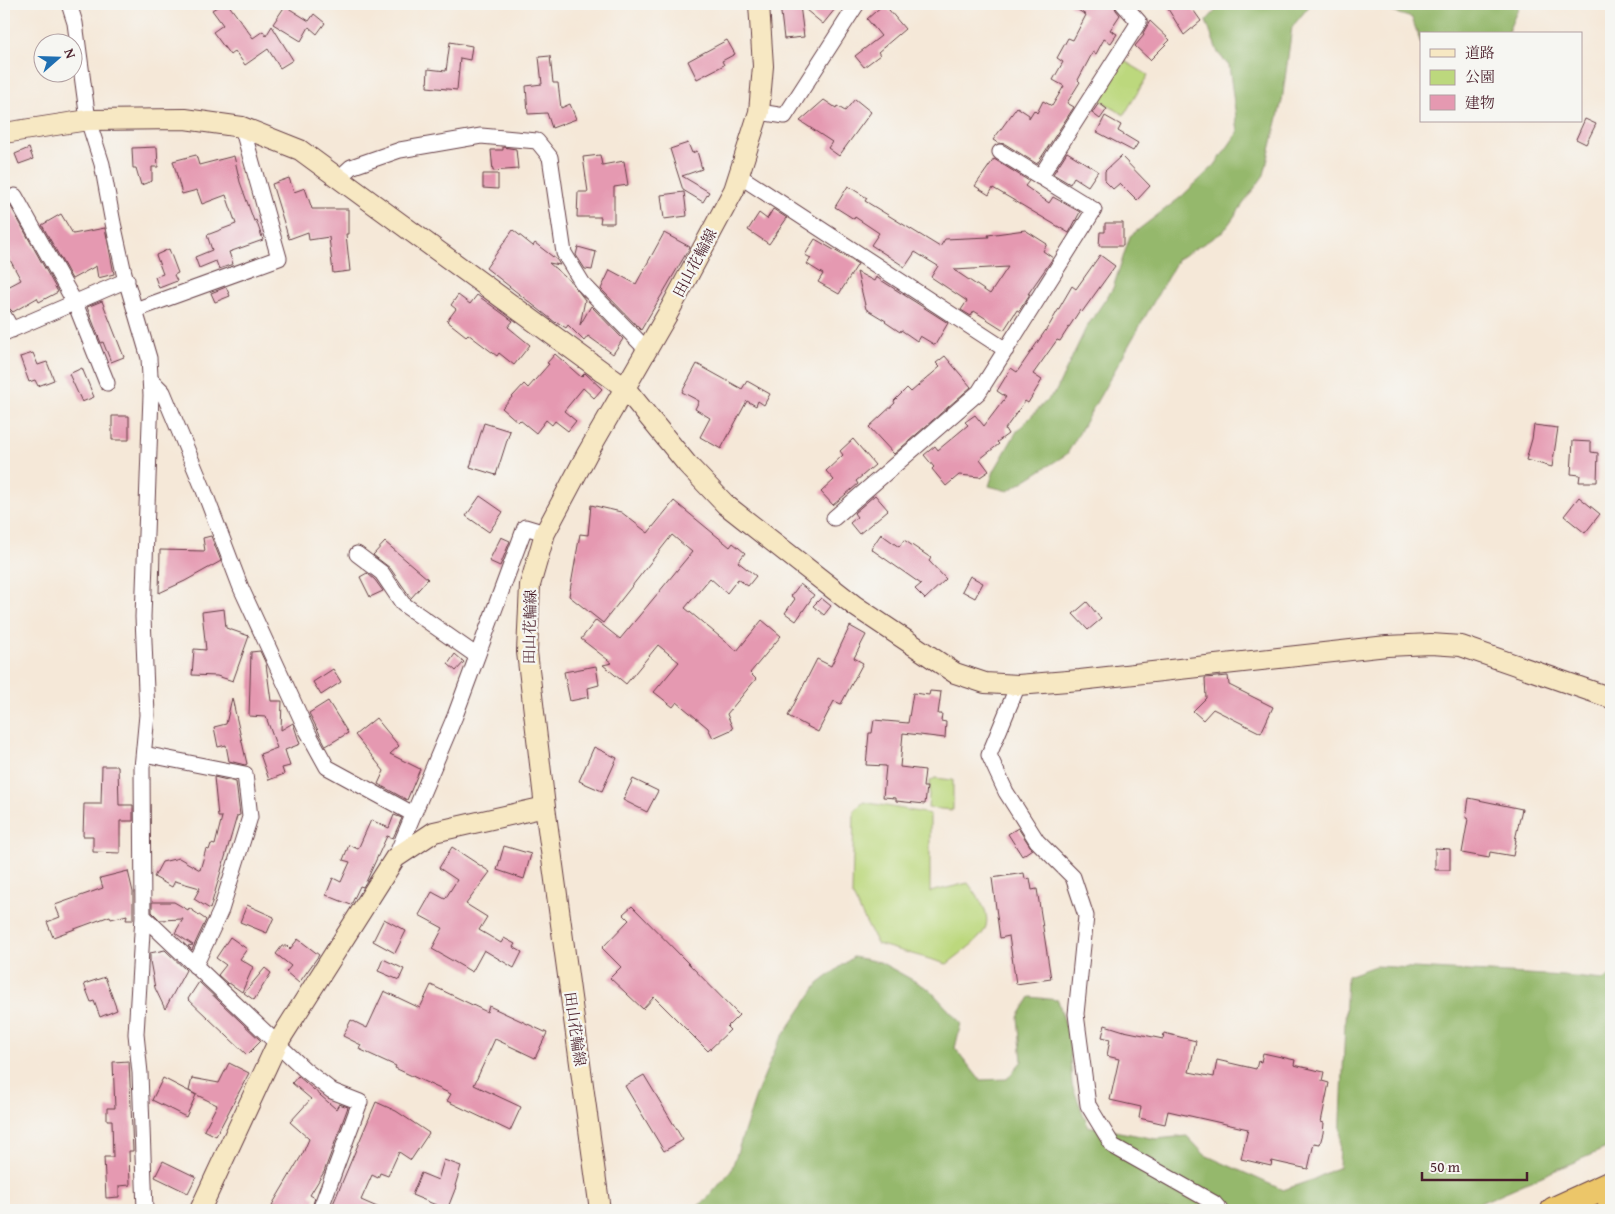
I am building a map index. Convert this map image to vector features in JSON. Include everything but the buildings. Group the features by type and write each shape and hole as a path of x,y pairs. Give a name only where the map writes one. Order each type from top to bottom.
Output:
{"highway":[{"path":"1554,1210 1611,1184"}],"street":[{"path":"69,4 75,23 88,120 102,164 113,223 149,358 150,443 143,617 147,715 142,768 143,916 136,1034 140,1073 145,1210"},
{"name":"田山花輪線","path":"600,1210 545,807 527,652 530,585 545,533 586,454 647,350 734,190 758,112 763,66 759,4"},
{"path":"758,112 785,116 857,4"},
{"path":"1040,177 1139,22 1124,4"},
{"path":"4,134 88,120 185,119 242,126 300,150 340,177 625,388 687,464 726,505 855,606 955,673 985,683 1018,685 1090,679 1370,648 1431,644 1462,646 1611,698"},
{"path":"135,310 278,258 242,126"},
{"path":"340,177 351,167 400,150 481,136 537,141 550,157 564,252 583,284 647,350"},
{"path":"834,518 979,392 1094,210 1000,152"},
{"path":"738,175 1006,350"},
{"path":"15,196 75,303 107,383"},
{"path":"4,316 8,332 127,280"},
{"path":"150,379 163,392 203,488 241,588 305,727 327,767 413,814"},
{"path":"200,1210 277,1044 395,858 455,716 525,527 545,533"},
{"path":"357,554 382,573 403,604 477,656"},
{"path":"1018,685 989,755 1006,792 1038,842 1074,877 1086,916 1076,1014 1088,1104 1113,1146 1214,1203 1220,1210"},
{"path":"144,754 246,774 250,818 221,910 195,966"},
{"path":"395,858 434,832 545,807"},
{"path":"143,916 304,1069 332,1091 360,1102 322,1210"}],"green space":[{"path":"1222,4 1311,4 1292,27 1282,101 1264,175 1223,232 1178,259 1067,454 1008,491 989,486 994,471 1017,431 1056,391 1086,328 1113,288 1130,236 1181,197 1215,165 1238,132 1229,66 1218,53 1206,21"},
{"path":"1368,4 1520,4 1508,32 1420,32 1420,41 1412,18"},
{"path":"1121,59 1148,75 1124,115 1098,99"},
{"path":"935,778 953,780 953,810 928,808 930,781"},
{"path":"864,802 930,814 930,892 968,883 979,898 985,910 987,920 985,929 980,937 947,964 877,944 852,895 854,810"},
{"path":"853,957 880,962 929,989 961,1023 955,1048 980,1080 1007,1079 1022,1061 1018,1017 1030,997 1058,1000 1069,1037 1072,1085 1088,1126 1156,1139 1187,1136 1205,1155 1283,1190 1312,1180 1339,1167 1347,976 1375,966 1564,976 1603,980 1611,975 1611,1146 1464,1210 692,1210 705,1201 731,1171 757,1093 778,1043 818,984"}]}
